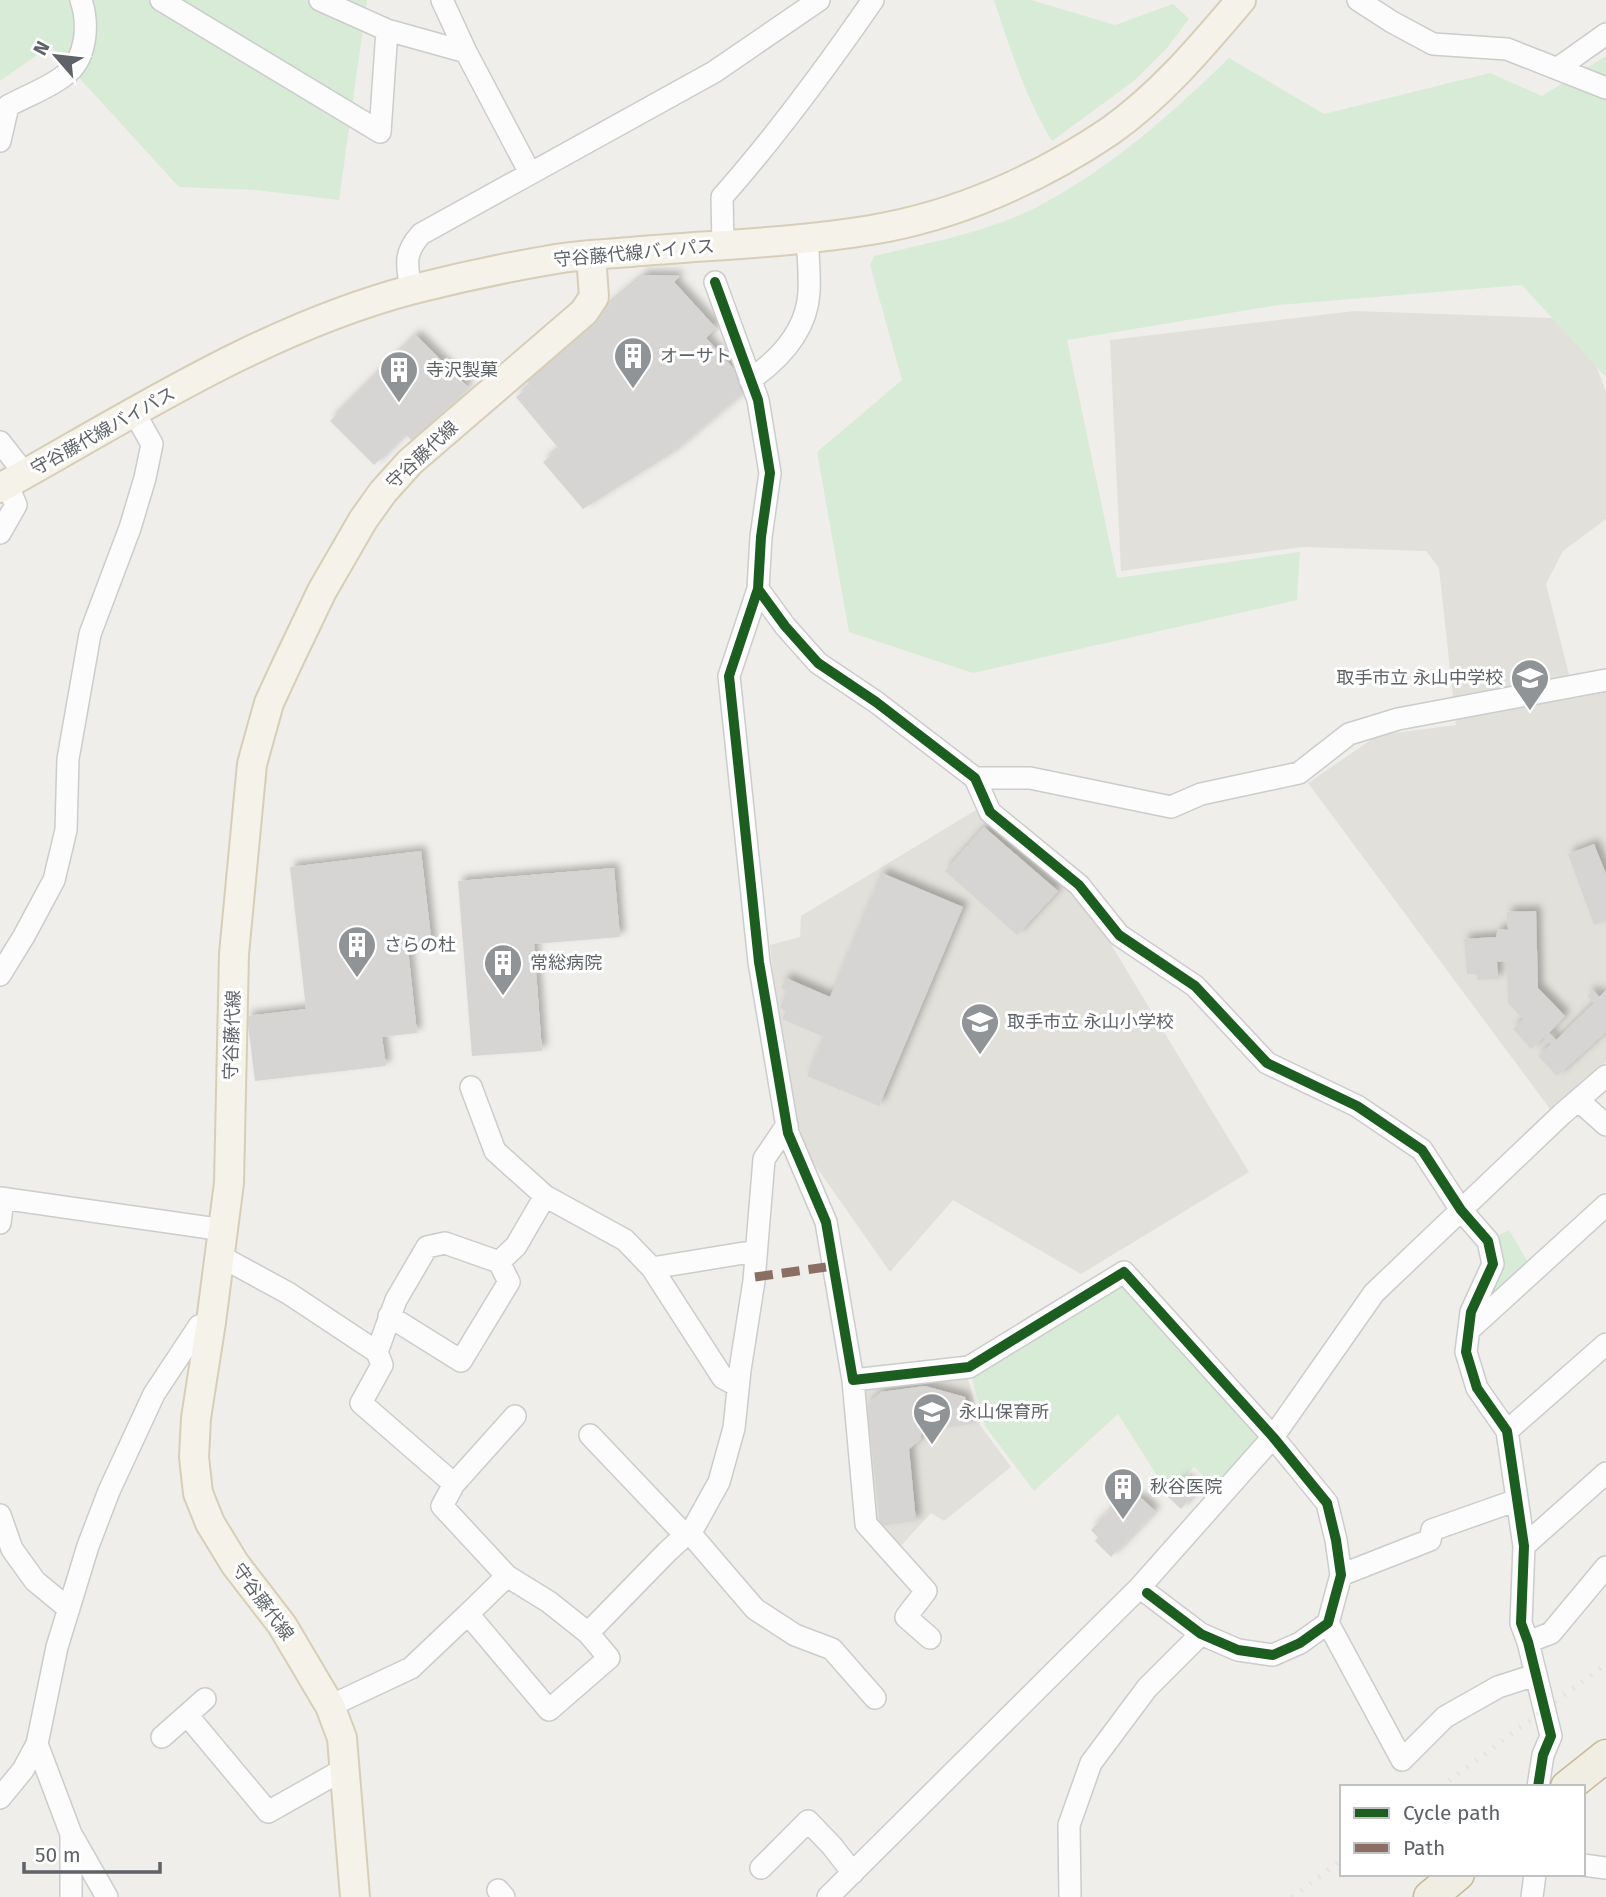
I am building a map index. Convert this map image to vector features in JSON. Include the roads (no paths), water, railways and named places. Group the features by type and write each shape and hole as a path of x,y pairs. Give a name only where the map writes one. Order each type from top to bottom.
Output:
{"highway":[{"path":"1570,1785 1606,1756"},
{"path":"1430,1897 1456,1876"}],"main road":[{"name":"守谷藤代線バイパス","path":"11,482 237,356 323,320 411,290 557,259 872,230 926,217 1017,185 1111,130 1151,99 1193,57 1241,0"},
{"name":"守谷藤代線","path":"355,1897 342,1738 330,1706 282,1626 235,1564 210,1523 198,1493 194,1457 196,1418 229,1183 233,981 252,764 268,703 322,591 363,520 410,462 584,313 594,297 592,255"}],"street":[{"path":"0,141 8,106 67,75 79,57 85,39 85,10 81,0"},
{"path":"161,0 380,132 387,30"},
{"path":"320,0 387,30 466,52"},
{"path":"442,0 466,52 530,173"},
{"path":"411,290 406,260 412,244 421,234 714,72 819,0"},
{"path":"723,244 722,197 798,105 873,0"},
{"path":"1358,0 1433,44 1507,49 1606,88"},
{"path":"1558,68 1606,34"},
{"path":"750,380 769,367 785,351 798,332 806,311 809,292 807,237"},
{"path":"715,282 758,400 770,473 761,537 758,589 729,676 759,962 788,1133 826,1222 853,1380 866,1524 926,1591 906,1617 930,1638"},
{"path":"0,975 54,880 66,830 68,759 90,634 130,527 152,444 134,412"},
{"path":"0,442 16,505 0,533"},
{"path":"758,589 785,626 818,663 876,702 975,778 990,811 1079,885 1119,934 1195,986 1267,1063 1357,1106 1422,1150 1461,1210 1488,1241 1493,1264 1471,1312 1466,1352 1477,1388 1507,1431 1524,1546 1521,1623 1551,1736 1543,1755 1538,1785"},
{"path":"975,778 1030,778 1171,807 1200,794 1300,773 1349,734 1398,719 1606,680"},
{"path":"828,1897 1140,1587 1273,1437 1374,1293 1606,1076"},
{"path":"471,1087 495,1151 545,1196 625,1240 652,1268 723,1378 738,1386"},
{"path":"1578,1100 1606,1125"},
{"path":"588,1633 695,1527 719,1482 734,1428 754,1281 764,1158 787,1125"},
{"path":"499,1262 516,1246 545,1196"},
{"path":"0,1223 1,1199 222,1243 288,1293 377,1352 382,1365 361,1403 454,1484"},
{"path":"1469,1330 1606,1205"},
{"path":"377,1352 389,1316 427,1247 445,1243 499,1262 509,1282 461,1361 389,1316"},
{"path":"652,1268 756,1251"},
{"path":"853,1380 970,1367 1124,1272 1273,1437 1327,1503 1341,1576 1328,1623 1300,1643 1273,1655 1238,1650 1201,1634 1147,1593"},
{"path":"0,1798 23,1770 37,1744 57,1647 109,1491 154,1394 199,1326 211,1322"},
{"path":"1507,1431 1606,1344"},
{"path":"468,1614 549,1710 609,1658 588,1633 549,1602 507,1576 442,1506 454,1484 515,1416"},
{"path":"590,1435 687,1534 755,1609 795,1635 832,1649 875,1698"},
{"path":"1524,1546 1606,1473"},
{"path":"1341,1576 1430,1540 1432,1530 1517,1500"},
{"path":"0,1515 12,1549 27,1571 69,1609"},
{"path":"1528,1642 1551,1633 1606,1567"},
{"path":"330,1706 411,1668 507,1576"},
{"path":"1328,1623 1402,1760 1445,1717 1498,1687 1535,1675"},
{"path":"1070,1897 1069,1825 1091,1763 1147,1688 1201,1634"},
{"path":"162,1737 205,1699"},
{"path":"187,1715 268,1812 346,1768"},
{"path":"37,1744 71,1834 107,1897"},
{"path":"761,1868 808,1821 853,1873"},
{"path":"71,1834 71,1897"},
{"path":"1585,1865 1606,1868"},
{"path":"1532,1897 1535,1876"}],"railway":[{"path":"1443,1785 1606,1664"},
{"path":"1292,1897 1340,1861"}],"place":[{"name":"オーサト","path":"633,390"},
{"name":"寺沢製菓","path":"399,404"},
{"name":"取手市立 永山中学校","path":"1530,712"},
{"name":"さらの杜","path":"357,979"},
{"name":"常総病院","path":"503,997"},
{"name":"取手市立 永山小学校","path":"980,1056"},
{"name":"永山保育所","path":"932,1446"},
{"name":"秋谷医院","path":"1123,1521"}]}
